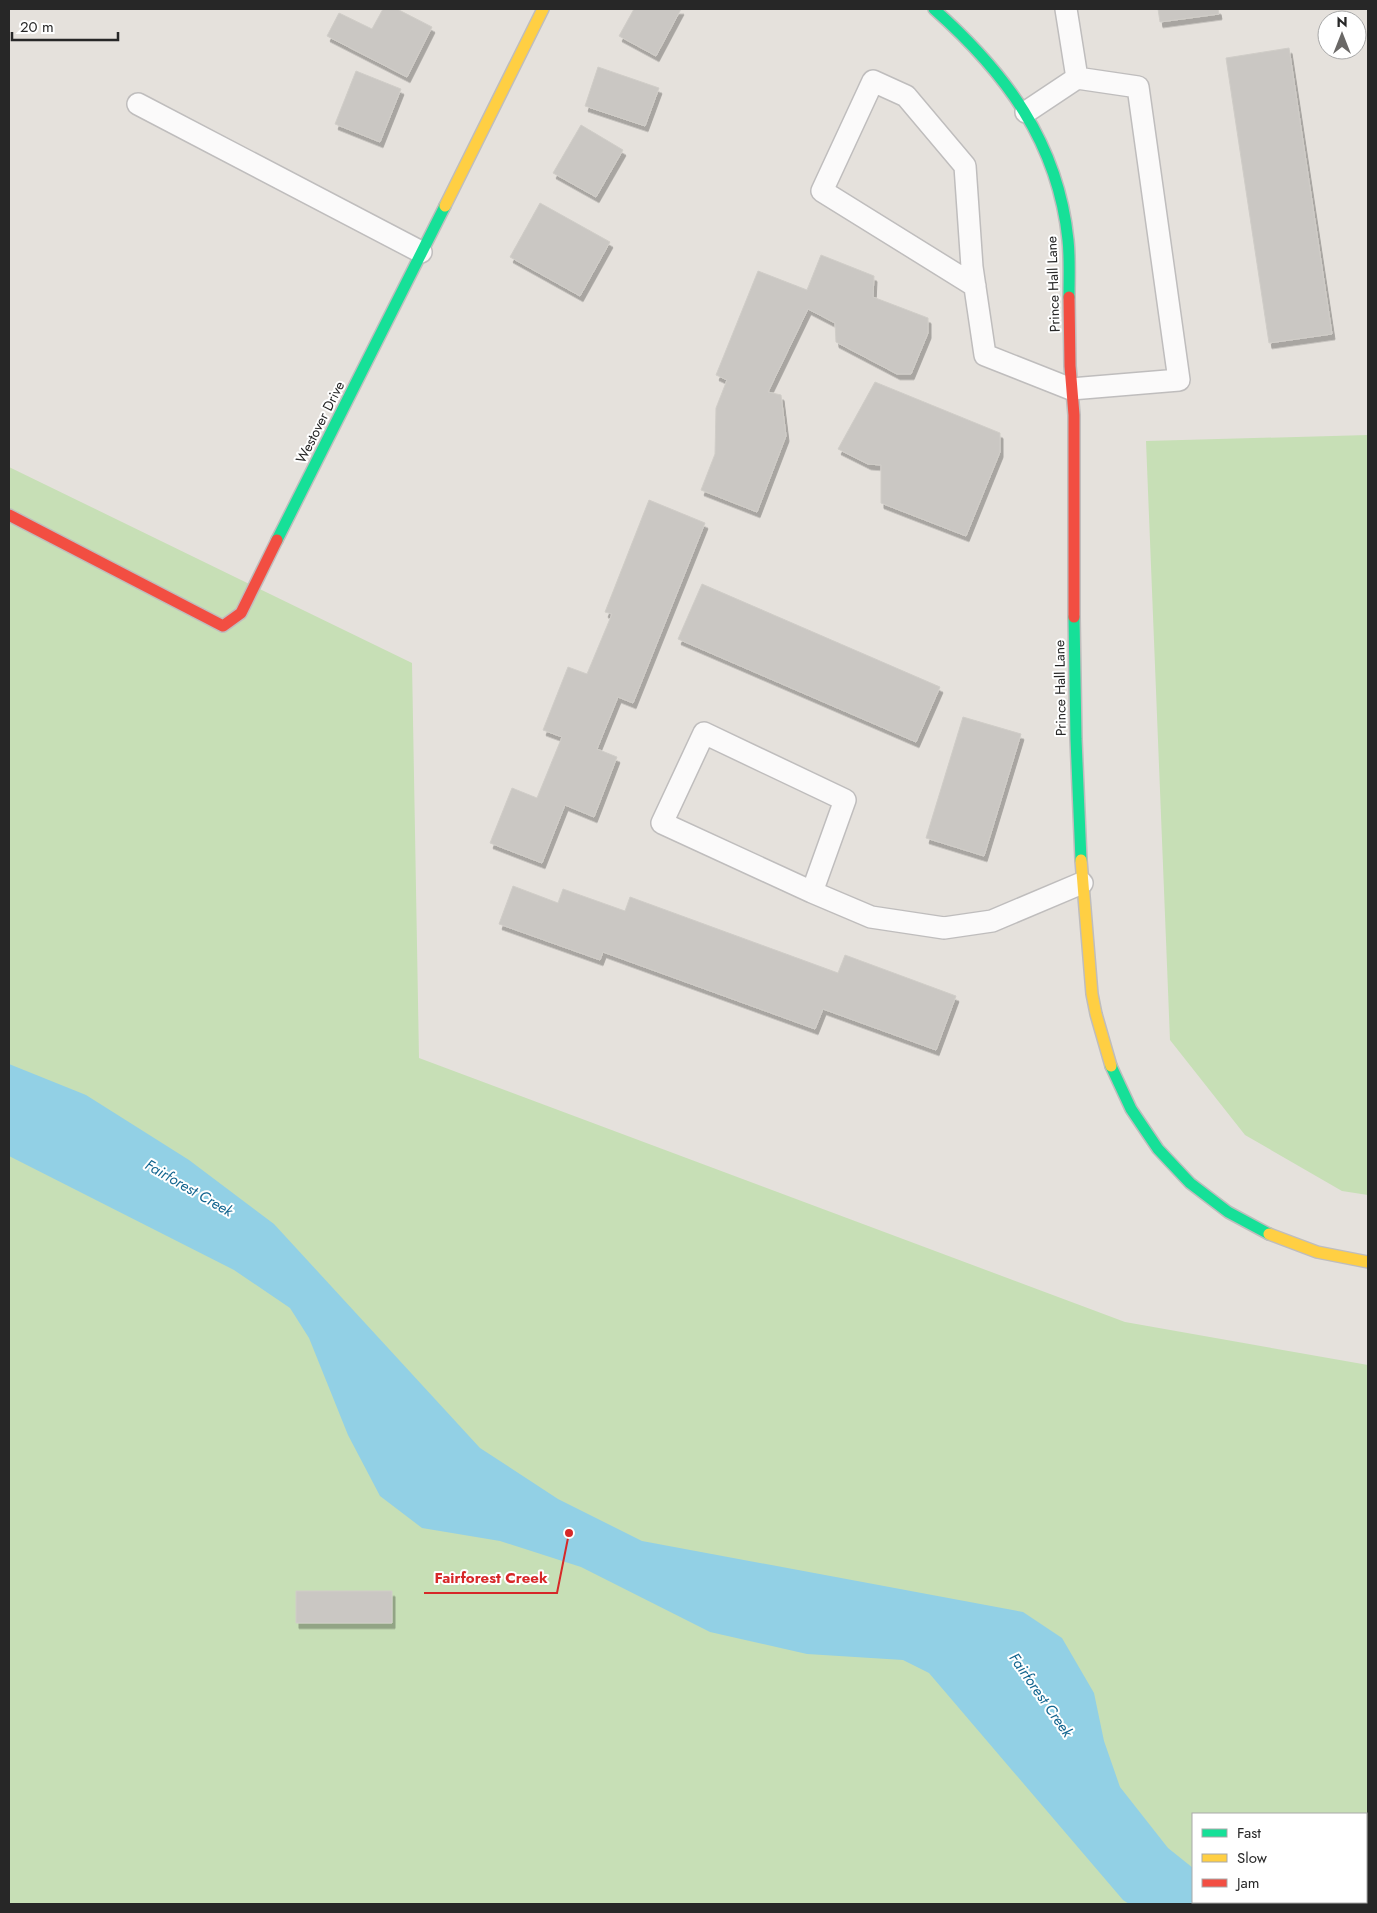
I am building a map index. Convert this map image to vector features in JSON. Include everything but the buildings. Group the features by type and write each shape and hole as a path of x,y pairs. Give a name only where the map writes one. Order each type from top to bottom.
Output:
{"street":[{"name":"Westover Drive","path":"9,515 223,626 241,613 543,9"},
{"name":"Prince Hall Lane","path":"934,9 957,28 991,63 1026,112 1043,145 1059,191 1068,239 1071,389 1074,415 1074,688 1082,882 1090,979 1104,1047 1116,1080 1132,1111 1158,1150 1189,1184 1226,1212 1266,1235 1309,1251 1368,1262"}],"lane":[{"path":"1066,9 1077,78"},
{"path":"975,286 822,191 874,81 906,96 965,166 975,286 985,355 1071,389 1179,380 1138,86 1077,78 1026,112"},
{"path":"138,104 421,252"},
{"path":"812,892 845,800 704,733 662,823 812,892 871,917 944,928 992,921 1082,882"}],"green space":[{"path":"1368,435 1368,1195 1342,1191 1245,1135 1170,1040 1146,441"},
{"path":"9,467 412,663 419,1058 1125,1322 1368,1365 1368,1904 9,1904"}],"water":[{"path":"9,1064 86,1095 189,1160 274,1224 480,1448 558,1499 642,1541 1023,1612 1062,1638 1094,1693 1104,1741 1120,1787 1168,1848 1192,1867 1192,1903 1243,1904 1129,1904 1123,1900 929,1673 903,1660 807,1654 710,1632 581,1567 500,1541 422,1528 380,1496 348,1435 309,1338 290,1308 234,1270 9,1156"}],"traffic: fast":[{"path":"934,9 960,33 1005,84 1024,111 1040,140 1053,171 1062,205 1069,247 1069,297"},
{"path":"277,540 445,206"},
{"path":"1074,617 1076,739 1081,860"},
{"path":"1111,1066 1131,1109 1158,1149 1190,1183 1228,1212 1269,1234"}],"traffic: slow":[{"path":"445,206 543,9"},
{"path":"1081,860 1092,994 1111,1066"},
{"path":"1269,1234 1317,1252 1368,1262"}],"traffic: jam":[{"path":"1069,297 1070,366 1074,415 1074,617"},
{"path":"9,515 223,626 241,613 277,540"}],"place":[{"name":"Fairforest Creek","path":"569,1533"}]}
